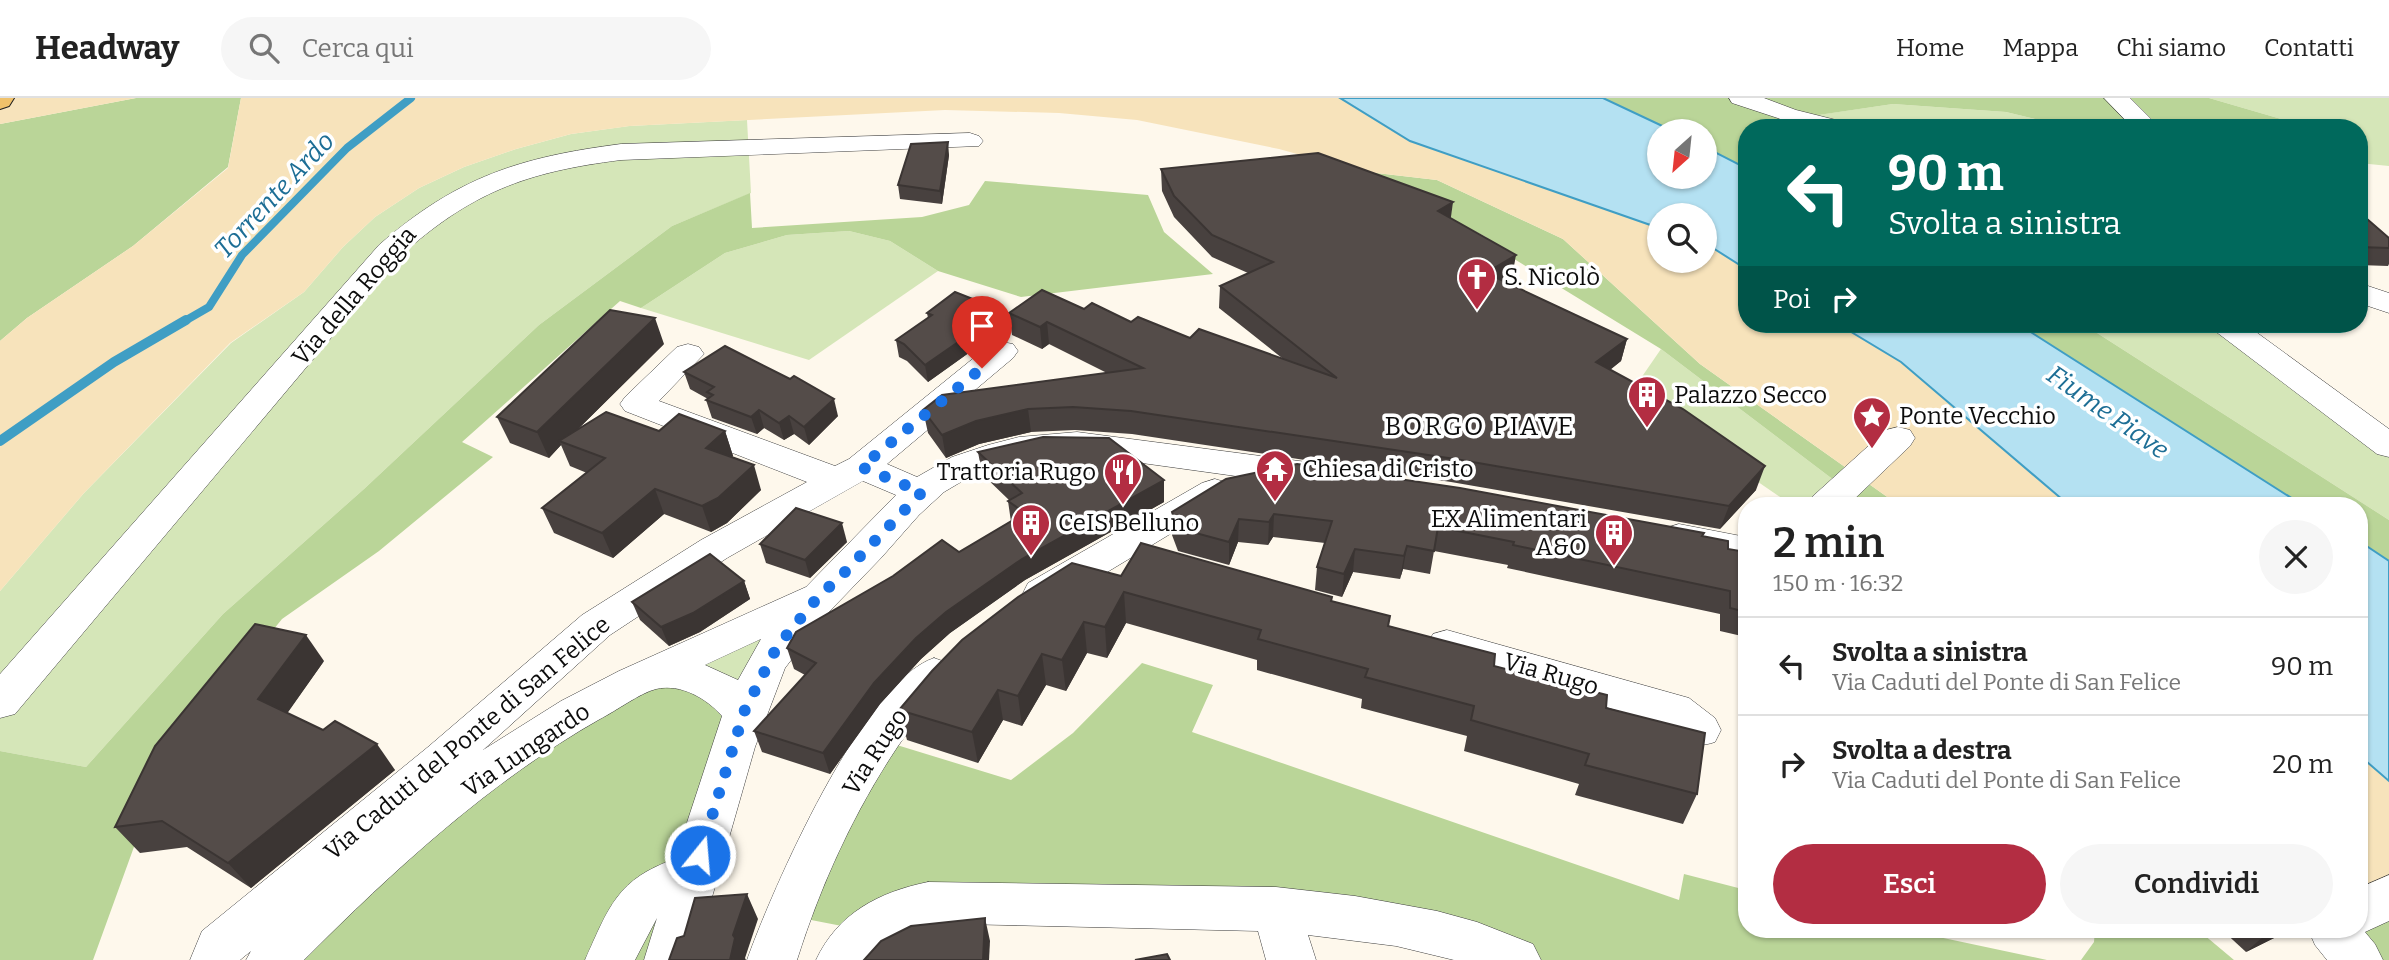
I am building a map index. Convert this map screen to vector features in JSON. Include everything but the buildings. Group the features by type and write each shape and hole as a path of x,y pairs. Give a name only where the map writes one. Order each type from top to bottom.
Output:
{"street":[{"path":"1741,98 1803,119"},
{"path":"2116,98 2138,119"},
{"name":"Via della Roggia","path":"0,702 389,251 420,221 456,198 493,180 534,165 577,156 661,150 971,141"},
{"path":"2368,296 2389,304"},
{"path":"2238,333 2389,446"},
{"name":"Via Caduti del Ponte di San Felice","path":"217,954 596,625 713,549 849,474 1002,351"},
{"path":"688,354 637,404 849,474 922,492"},
{"path":"1835,497 1898,438"},
{"path":"669,960 744,712 777,647 818,597 922,492 953,470 981,458 1045,444 1105,445 1349,479"},
{"path":"1012,614 1113,549 1215,490 1242,465"},
{"path":"1649,531 1738,548"},
{"path":"1113,549 1167,564"},
{"name":"Via Lungardo","path":"271,960 380,858 509,756 575,714 701,647 818,597"},
{"name":"Via Rugo","path":"1407,633 1674,710 1700,730"},
{"name":"Via Rugo","path":"772,960 795,894 823,836 860,772 910,698 967,647"},
{"path":"653,673 679,673 708,682 730,694 744,712"},
{"path":"610,960 636,907 652,890 671,880 693,876"},
{"path":"2368,915 2389,896"},
{"path":"841,960 864,931 886,915 928,903 1071,902 1276,909 1366,918 1442,935 1516,960"},
{"path":"1276,909 1292,960"}],"green space":[{"path":"136,98 241,98 228,167 133,246 27,318 0,341 0,124"},
{"path":"1603,98 2209,98 2281,119 2035,119 2006,112 1893,104 1805,117 1806,119 1738,119 1738,164 1717,153 1717,119 1648,119"},
{"path":"2209,98 2389,98 2389,166 2368,164 2368,119 2281,119"},
{"path":"1893,104 2006,112 2035,119 1811,119 1804,117"},
{"path":"747,120 751,193 672,226 539,325 364,489 223,614 86,767 0,751 0,591 84,493 231,343 304,292 343,247 375,217 419,188 464,167 571,134 629,126"},
{"path":"1359,171 1437,180 1563,239 1700,364 1887,497 1856,497 1661,349 1498,249 1486,237"},
{"path":"985,181 1148,195 1164,232 1213,274 1021,297 938,271 890,241 849,231 787,235 725,253 641,308 620,301 462,442 493,457 379,551 282,619 164,764 93,960 0,960 0,751 86,767 223,614 364,489 539,325 672,226 750,193 752,228 922,217 969,205"},
{"path":"849,231 890,241 938,271 809,360 641,308 725,253 787,235"},
{"path":"2032,333 2097,333 2353,497 2290,497"},
{"path":"2097,333 2228,333 2389,457 2389,520 2368,507 2368,497 2353,497"},
{"path":"1661,349 1856,497 1780,497 1630,394"},
{"path":"2368,507 2389,520 2389,561 2368,547"},
{"path":"824,601 745,692 651,678"},
{"path":"1142,663 1213,685 1192,732 1679,900 1684,874 1738,888 1738,938 1943,938 2047,960 1517,960 1271,911 842,926 775,913 874,738 1011,780 1073,733"},
{"path":"651,678 745,692 661,960 267,960 321,907"},
{"path":"2389,919 2389,960 2345,960 2355,938 2368,938 2368,926"},
{"path":"2094,938 2208,938 2234,960 2081,960"}],"sand":[{"path":"0,98 136,98 0,124"},
{"path":"241,98 1340,98 1410,141 1647,224 1647,273 1717,273 1717,251 1738,264 1738,333 1853,333 1901,362 2059,497 1887,497 1700,364 1563,239 1437,180 1359,171 1279,149 1137,120 1059,113 945,110 630,126 571,134 464,167 419,188 375,217 343,247 304,292 230,343 84,493 0,591 0,341 27,318 133,246 228,168"},
{"path":"2368,763 2389,781 2389,919 2368,902"}],"water":[{"path":"1340,98 1603,98 1648,119 1647,189 1717,189 1717,153 1738,164 1738,264 1717,251 1717,203 1647,203 1647,224 1410,141"},
{"name":"Fiume Piave","path":"1853,333 2032,333 2290,497 2059,497 1901,362"},
{"path":"2368,547 2389,561 2389,781 2368,763"}],"waterway":[{"name":"Torrente Ardo","path":"183,322 209,307 242,255 347,148 411,98"},
{"name":"Torrente Ardo","path":"0,441 114,362 186,320"}],"place":[{"name":"S. Nicolò","path":"1477,311"},
{"name":"Palazzo Secco","path":"1647,429"},
{"name":"Ponte Vecchio","path":"1872,450"},
{"name":"Chiesa di Cristo","path":"1275,503"},
{"name":"Trattoria Rugo","path":"1123,506"},
{"name":"CeIS Belluno","path":"1031,557"},
{"name":"EX Alimentari A&O","path":"1614,567"}],"district":[{"name":"BORGO PIAVE","path":"1480,426"}],"route":[{"path":"700,855 744,712 777,647 818,597 922,492 861,467 982,368"}]}
